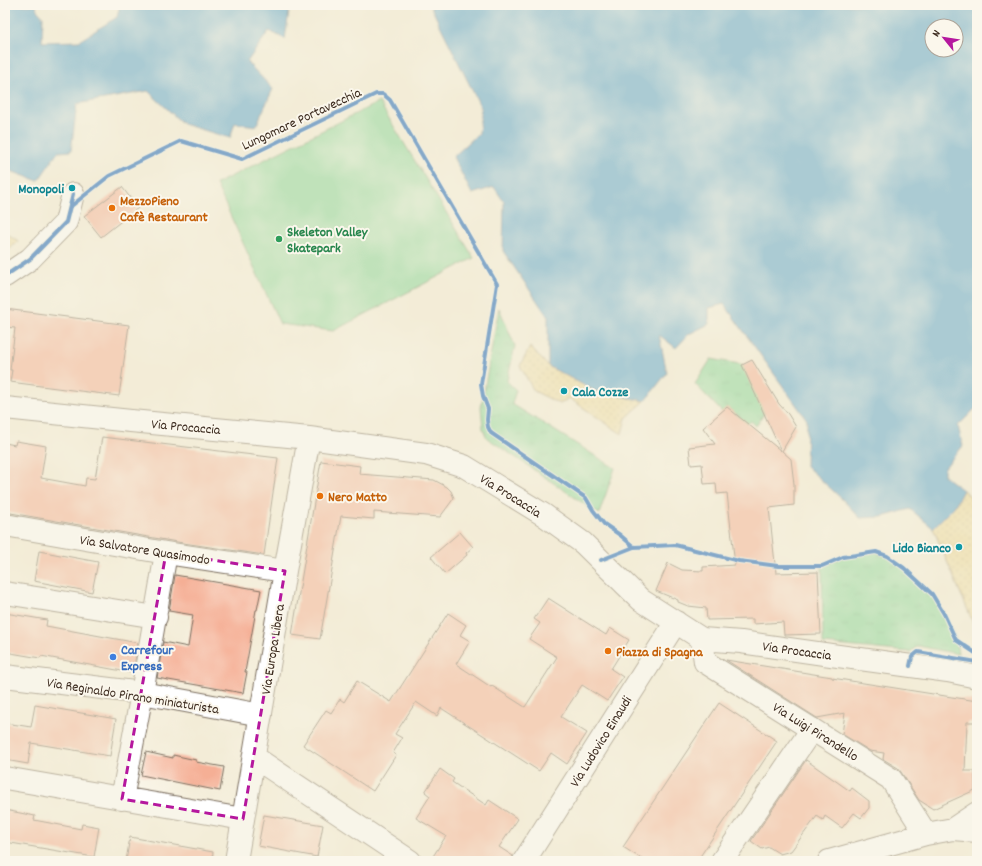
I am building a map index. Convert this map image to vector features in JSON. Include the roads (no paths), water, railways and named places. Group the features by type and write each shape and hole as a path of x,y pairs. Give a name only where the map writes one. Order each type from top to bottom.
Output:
{"street":[{"path":"5,276 30,259 66,222 73,194"},
{"name":"Via Procaccia","path":"5,408 309,438 426,454 464,466 544,515 583,543 641,600 702,639 741,642 948,671 977,677"},
{"name":"Via Europa Libera","path":"236,861 284,572 309,438"},
{"name":"Via Salvatore Quasimodo","path":"5,525 284,572"},
{"path":"122,798 156,617 166,553"},
{"path":"5,593 156,617"},
{"name":"Via Ludovico Einaudi","path":"524,861 676,622"},
{"name":"Via Luigi Pirandello","path":"702,639 705,662 891,779 926,834"},
{"name":"Via Reginaldo Pirano miniaturista","path":"5,676 142,693 261,715"},
{"path":"722,861 812,729"},
{"path":"254,757 410,861"},
{"path":"5,778 243,819"},
{"path":"953,829 977,813"},
{"path":"828,861 926,834 953,829 977,831"}],"water":[{"path":"5,5 36,5 37,10 43,17 42,42 79,41 117,17 120,5 290,5 285,39 269,31 247,62 273,89 256,126 235,123 230,138 183,124 148,91 77,104 71,151 58,152 38,181 8,170 5,176"},
{"path":"430,5 977,5 977,407 958,426 963,446 944,469 944,476 963,490 954,507 933,528 910,509 882,517 860,518 806,466 807,420 724,304 709,308 709,324 689,334 676,348 659,335 667,373 645,401 595,391 548,366 548,317 503,251 504,202 494,187 472,194 453,157 479,133 481,108"}],"place":[{"name":"Monopoli","path":"72,188"},
{"name":"MezzoPieno Cafè Restaurant","path":"112,208"},
{"name":"Skeleton Valley Skatepark","path":"279,239"},
{"name":"Cala Cozze","path":"564,391"},
{"name":"Nero Matto","path":"320,496"},
{"name":"Lido Bianco","path":"959,547"},
{"name":"Piazza di Spagna","path":"608,651"},
{"name":"Carrefour Express","path":"113,657"}]}
